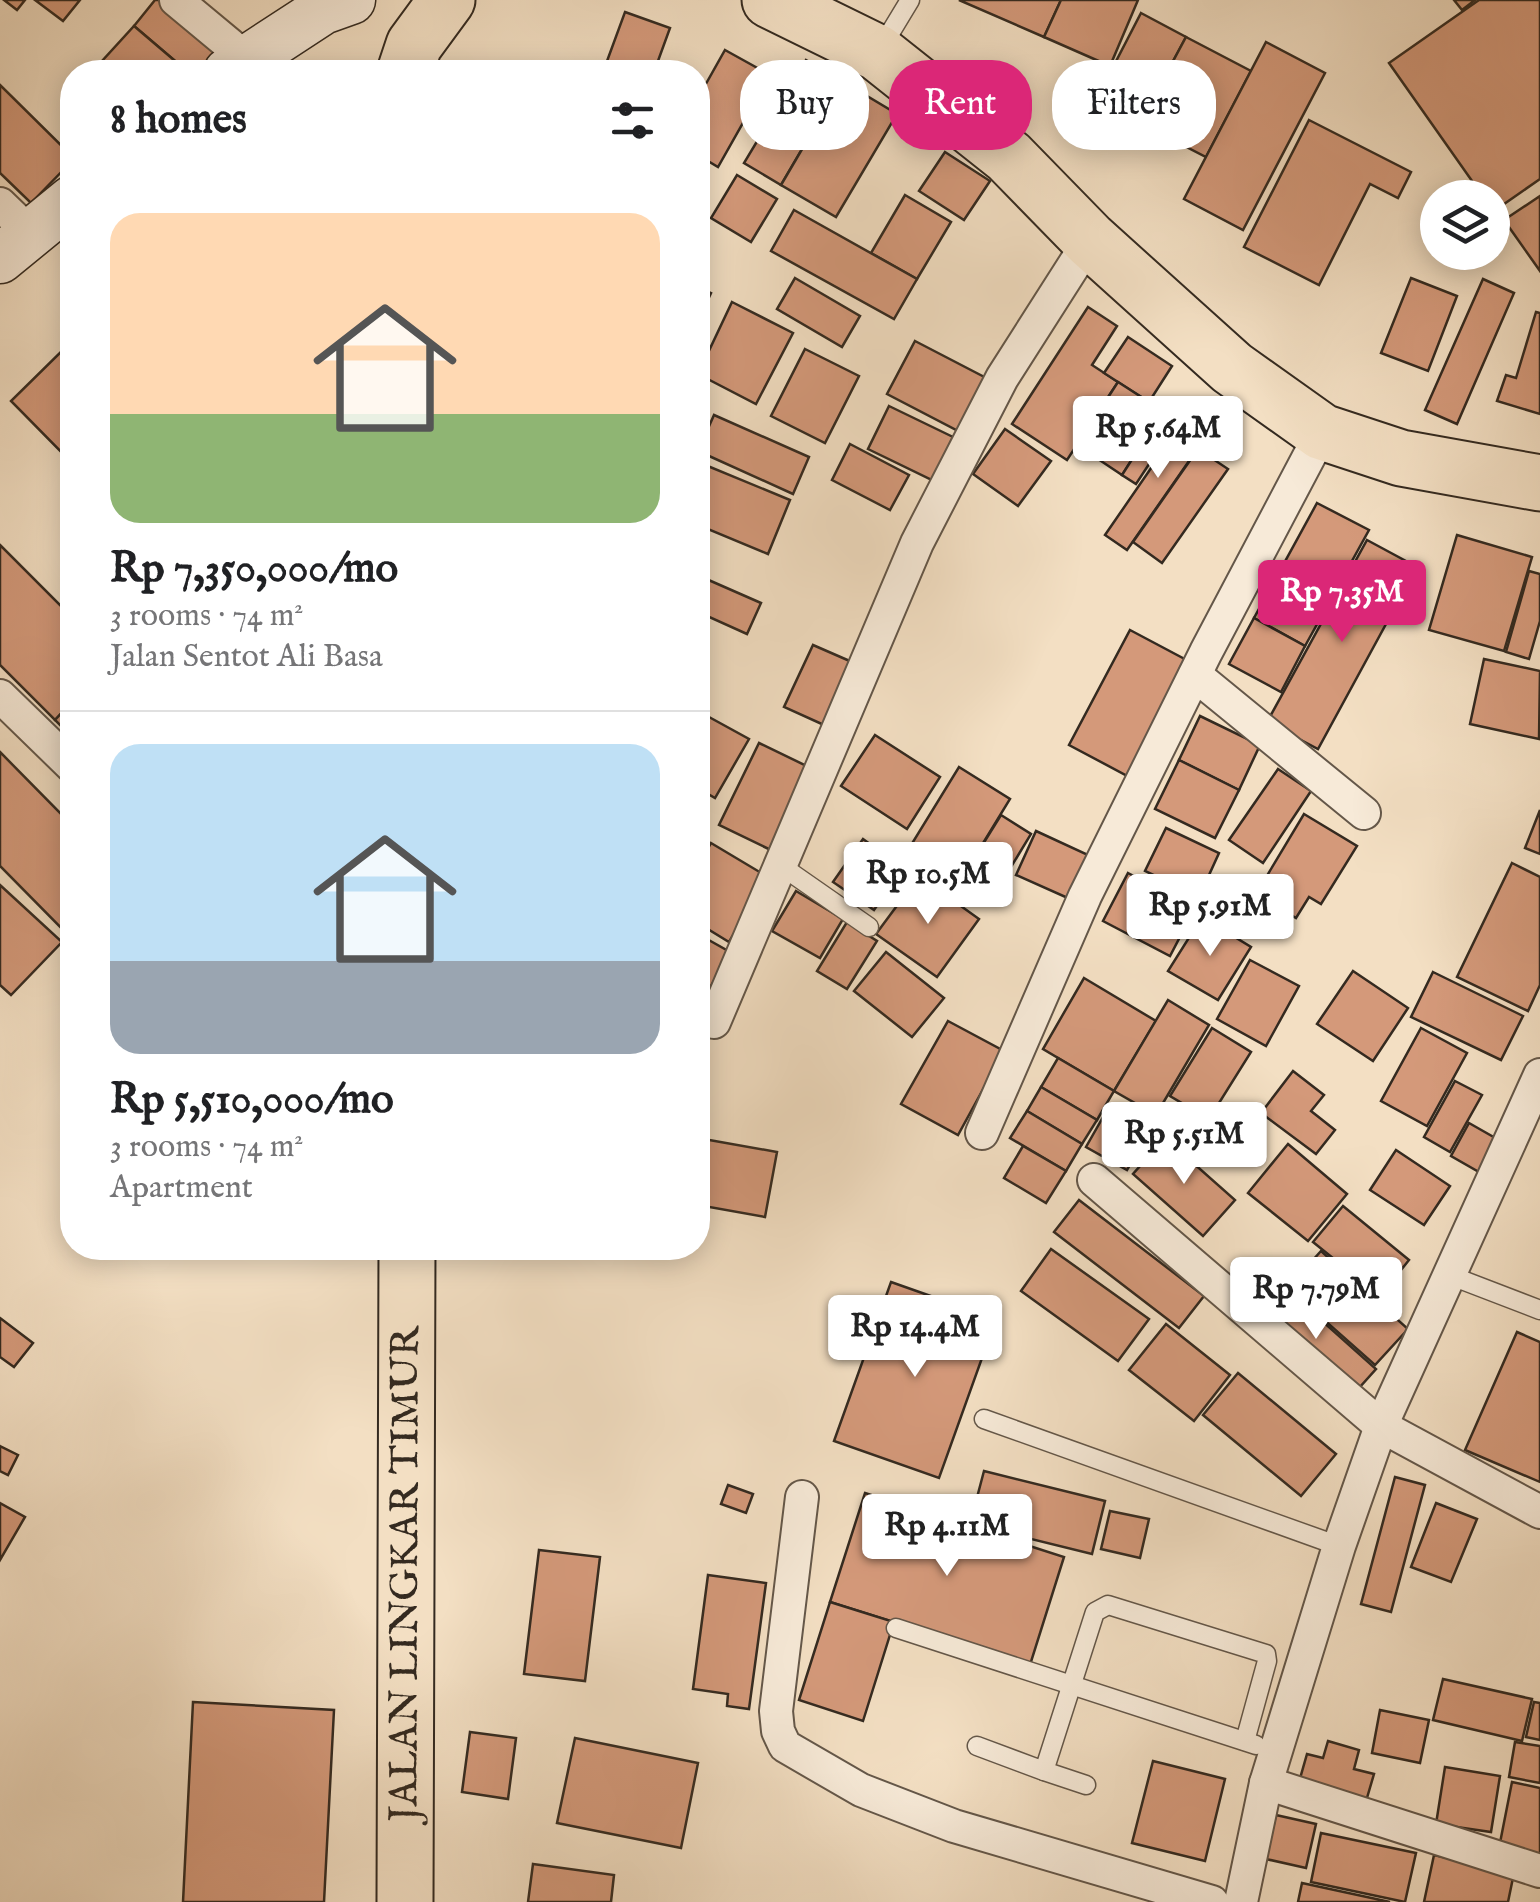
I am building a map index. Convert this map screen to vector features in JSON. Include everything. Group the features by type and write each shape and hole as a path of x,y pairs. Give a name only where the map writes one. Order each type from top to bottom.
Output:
{"highway":[{"path":"409,60 414,45 447,0"},
{"path":"770,0 878,53 1009,157 1090,240 1232,368 1322,432 1401,458 1540,483"},
{"name":"JALAN LINGKAR TIMUR","path":"405,1902 407,1260"}],"street":[{"path":"176,0 232,60"},
{"path":"247,60 323,10 351,0"},
{"path":"10,232 60,206"},
{"path":"714,1022 951,474 1002,378 1090,240"},
{"path":"982,1134 1085,896 1322,432"},
{"path":"1196,675 1364,812"},
{"path":"0,696 60,754"},
{"path":"1241,1902 1266,1783 1261,1746 1382,1426 1540,1075"},
{"path":"1094,1180 1382,1426 1540,1512"},
{"path":"802,1497 776,1711 778,1731 785,1746 861,1790 954,1826 1212,1902"},
{"path":"1266,1783 1540,1871"}],"lane":[{"path":"878,53 910,0"},
{"path":"780,865 868,927"},
{"path":"1449,1275 1540,1310"},
{"path":"984,1420 1339,1546"},
{"path":"896,1628 1071,1684 1261,1746 1267,1660 1260,1650 1103,1605 1095,1612 1071,1684 1044,1770"},
{"path":"977,1746 1086,1785"}],"building":[{"path":"4,0 25,0 17,10"},
{"path":"35,0 80,0 63,21"},
{"path":"155,0 167,0 222,46 210,60 174,60 134,26"},
{"path":"959,0 1061,0 1044,37"},
{"path":"1061,0 1138,0 1113,60 1096,60 1044,37"},
{"path":"1454,0 1475,0 1462,10"},
{"path":"1479,0 1540,0 1540,179 1510,200 1510,180 1471,180 1389,63"},
{"path":"625,12 670,28 658,60 607,60"},
{"path":"1141,13 1186,37 1174,60 1117,60"},
{"path":"134,26 174,60 103,60"},
{"path":"1186,37 1251,71 1216,138 1216,60 1174,60"},
{"path":"1266,42 1325,73 1243,230 1184,199 1210,150 1216,150 1216,138"},
{"path":"725,50 743,60 740,128 718,167 710,162 710,77"},
{"path":"0,85 60,144 60,173 31,203 0,173"},
{"path":"869,97 889,109 889,128 836,217 781,185 802,150 869,150"},
{"path":"1309,120 1411,172 1398,198 1370,184 1319,285 1244,247"},
{"path":"752,150 802,150 781,185 744,163"},
{"path":"945,152 990,181 964,220 919,191"},
{"path":"737,175 777,199 751,242 711,218"},
{"path":"905,195 951,222 917,279 871,253"},
{"path":"1540,196 1540,271 1510,228 1510,216"},
{"path":"794,210 917,279 894,319 771,251"},
{"path":"795,278 860,316 842,347 777,309"},
{"path":"1411,278 1457,296 1428,371 1381,353"},
{"path":"1483,279 1514,293 1457,424 1425,410"},
{"path":"732,302 793,333 756,404 710,380 710,349"},
{"path":"1088,307 1117,326 1092,365 1118,382 1067,460 1012,424"},
{"path":"1536,312 1540,313 1540,414 1497,401 1506,375 1516,378"},
{"path":"1128,337 1172,366 1149,402 1104,373"},
{"path":"915,341 992,381 964,434 887,394"},
{"path":"805,349 859,376 825,443 771,416"},
{"path":"60,353 60,451 11,401"},
{"path":"1118,382 1163,411 1122,475 1077,445"},
{"path":"889,406 953,437 932,480 868,449"},
{"path":"1163,411 1178,420 1136,484 1122,475"},
{"path":"1189,413 1212,428 1127,550 1105,535"},
{"path":"714,415 809,457 793,494 710,456 710,424"},
{"path":"1005,429 1051,461 1018,506 973,474"},
{"path":"850,444 909,475 890,510 832,480"},
{"path":"1198,449 1228,469 1162,563 1133,542"},
{"path":"710,467 790,500 768,554 710,530"},
{"path":"1317,503 1369,530 1305,646 1254,618"},
{"path":"1457,535 1532,557 1504,651 1429,630"},
{"path":"1367,540 1417,567 1318,749 1267,722"},
{"path":"0,545 60,605 60,715 55,720 0,665"},
{"path":"1529,571 1540,574 1540,621 1529,659 1506,652"},
{"path":"710,581 761,603 747,634 710,617"},
{"path":"1254,618 1305,646 1281,692 1229,664"},
{"path":"1130,630 1194,664 1133,779 1069,745"},
{"path":"813,645 852,662 824,725 784,707"},
{"path":"1484,659 1540,671 1539,739 1470,724"},
{"path":"1200,716 1260,745 1239,790 1179,760"},
{"path":"710,718 749,739 715,798 710,795"},
{"path":"875,735 940,777 907,829 841,786"},
{"path":"759,743 817,771 777,853 719,825"},
{"path":"0,752 60,813 60,927 0,866"},
{"path":"1179,760 1239,790 1215,838 1155,809"},
{"path":"959,767 1010,799 960,881 908,850"},
{"path":"1278,769 1311,791 1263,863 1229,840"},
{"path":"1540,810 1540,854 1525,848"},
{"path":"1304,814 1357,846 1321,904 1309,897 1296,918 1256,894"},
{"path":"1001,815 1031,834 991,900 960,881"},
{"path":"1166,828 1219,853 1199,897 1145,871"},
{"path":"1036,831 1099,860 1079,903 1016,875"},
{"path":"863,839 903,868 874,910 833,882"},
{"path":"710,845 768,877 729,942 710,930"},
{"path":"1512,863 1540,877 1540,985 1528,1011 1457,977"},
{"path":"1128,873 1195,908 1170,956 1103,921"},
{"path":"919,876 979,919 937,977 876,934"},
{"path":"0,885 60,944 11,995 0,985"},
{"path":"796,891 843,919 820,958 772,931"},
{"path":"1202,917 1251,947 1218,1000 1168,971"},
{"path":"847,922 877,941 847,989 817,971"},
{"path":"710,941 730,952 710,988"},
{"path":"886,952 944,998 912,1037 854,991"},
{"path":"1250,960 1299,986 1266,1046 1217,1019"},
{"path":"1353,971 1408,1008 1373,1061 1317,1024"},
{"path":"1433,972 1523,1016 1501,1060 1411,1017"},
{"path":"1084,978 1156,1021 1114,1091 1043,1049"},
{"path":"1168,1000 1209,1025 1156,1115 1114,1091"},
{"path":"948,1021 1004,1051 958,1135 901,1104"},
{"path":"1212,1028 1251,1052 1209,1119 1170,1096"},
{"path":"1421,1028 1467,1053 1427,1126 1381,1101"},
{"path":"1058,1058 1114,1091 1097,1120 1041,1087"},
{"path":"1293,1071 1324,1095 1311,1111 1335,1130 1316,1154 1261,1113"},
{"path":"1455,1081 1482,1095 1450,1152 1424,1137"},
{"path":"1041,1087 1097,1120 1082,1144 1027,1111"},
{"path":"1110,1105 1151,1128 1127,1170 1086,1147"},
{"path":"1027,1111 1082,1144 1066,1171 1010,1138"},
{"path":"1469,1123 1497,1139 1479,1172 1451,1156"},
{"path":"1165,1138 1235,1200 1203,1236 1133,1174"},
{"path":"710,1140 777,1152 765,1217 710,1207"},
{"path":"1288,1144 1347,1194 1308,1241 1248,1193"},
{"path":"1023,1146 1066,1171 1046,1203 1004,1178"},
{"path":"1396,1150 1450,1186 1424,1225 1370,1190"},
{"path":"1079,1200 1204,1296 1179,1328 1054,1232"},
{"path":"1343,1206 1409,1260 1393,1280 1378,1268 1365,1284 1313,1242"},
{"path":"1051,1249 1149,1319 1118,1361 1021,1291"},
{"path":"1321,1251 1408,1329 1375,1365 1288,1288"},
{"path":"891,1282 996,1319 939,1478 834,1441"},
{"path":"1283,1286 1376,1369 1350,1398 1257,1316"},
{"path":"0,1318 33,1343 14,1367 0,1357"},
{"path":"1166,1324 1230,1375 1194,1421 1129,1370"},
{"path":"1517,1332 1540,1342 1540,1482 1465,1450"},
{"path":"1238,1373 1336,1454 1301,1496 1203,1415"},
{"path":"0,1446 18,1455 8,1475 0,1471"},
{"path":"984,1471 1105,1501 1092,1554 970,1524"},
{"path":"1395,1477 1425,1485 1391,1612 1361,1604"},
{"path":"728,1485 753,1494 746,1513 721,1504"},
{"path":"865,1493 1064,1557 1030,1665 830,1602"},
{"path":"0,1503 25,1517 0,1560"},
{"path":"1436,1503 1477,1519 1451,1582 1411,1567"},
{"path":"1110,1511 1149,1519 1140,1558 1101,1549"},
{"path":"539,1550 600,1557 585,1681 524,1674"},
{"path":"708,1575 766,1583 749,1709 727,1706 728,1694 693,1689"},
{"path":"830,1602 894,1622 863,1721 799,1700"},
{"path":"1443,1679 1532,1699 1522,1741 1433,1720"},
{"path":"193,1702 334,1710 324,1902 183,1902"},
{"path":"1534,1702 1540,1703 1540,1740 1526,1737"},
{"path":"1380,1710 1429,1720 1420,1763 1372,1753"},
{"path":"470,1732 516,1738 508,1799 462,1792"},
{"path":"575,1738 698,1763 681,1848 557,1823"},
{"path":"1328,1741 1359,1750 1354,1769 1374,1774 1364,1808 1297,1789 1307,1754 1323,1758"},
{"path":"1515,1742 1540,1746 1540,1783 1509,1777"},
{"path":"1153,1761 1225,1779 1205,1861 1132,1843"},
{"path":"1445,1767 1500,1776 1491,1832 1436,1824"},
{"path":"1512,1782 1540,1788 1540,1861 1498,1853"},
{"path":"1276,1815 1316,1824 1306,1868 1266,1859"},
{"path":"1321,1833 1416,1853 1405,1902 1311,1882"},
{"path":"1434,1855 1514,1873 1508,1902 1424,1902"},
{"path":"533,1864 614,1875 611,1902 528,1902"},
{"path":"1302,1883 1390,1902 1298,1902"}]}
